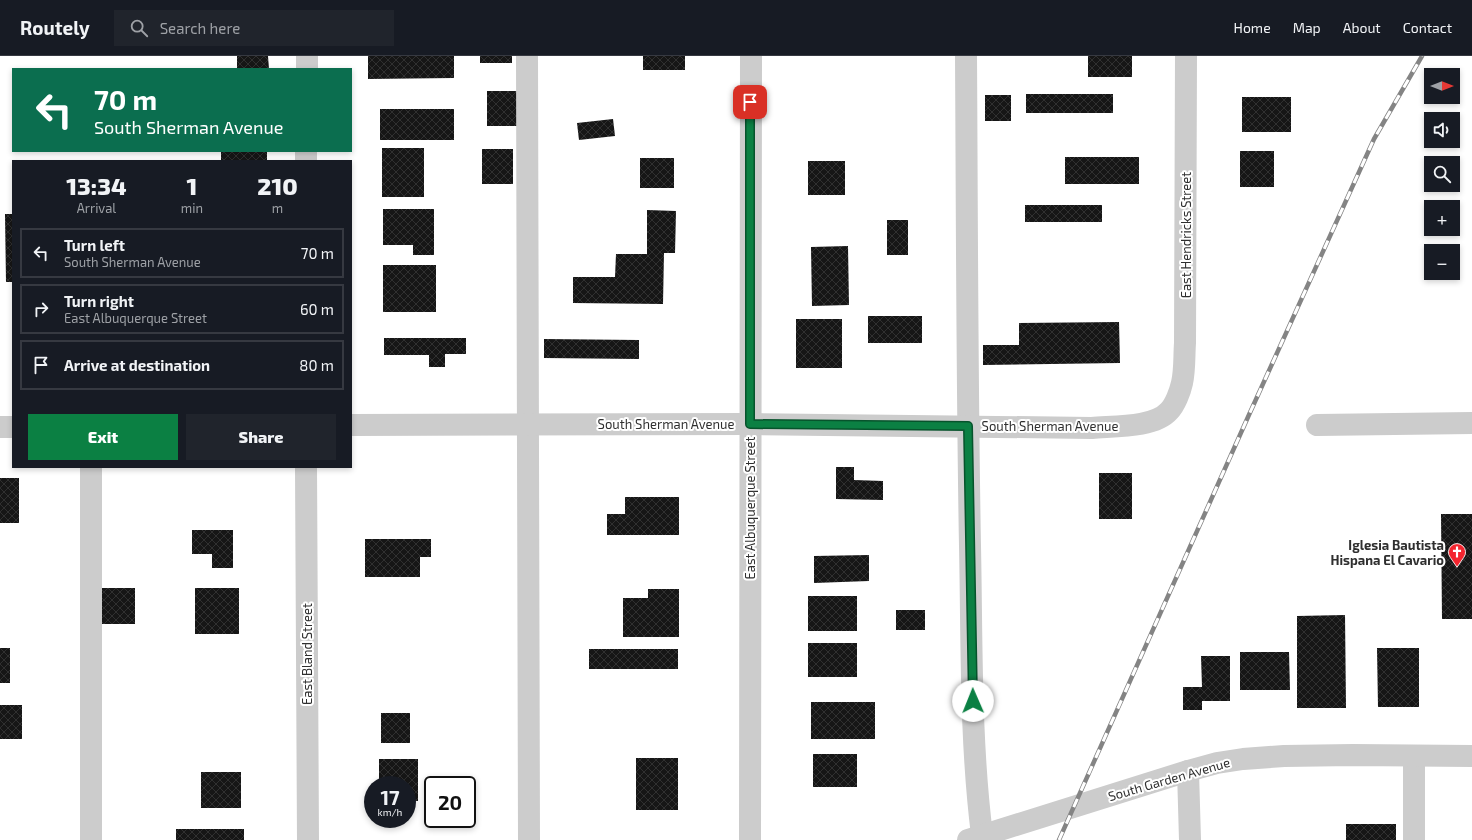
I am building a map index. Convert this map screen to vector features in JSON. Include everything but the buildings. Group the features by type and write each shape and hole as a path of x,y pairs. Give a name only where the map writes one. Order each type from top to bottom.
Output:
{"street":[{"path":"307,56 307,68"},
{"path":"527,56 529,840"},
{"name":"East Albuquerque Street","path":"750,840 751,56"},
{"path":"966,56 968,426 974,838"},
{"name":"East Hendricks Street","path":"1169,411 1177,398 1182,383 1185,343 1186,56"},
{"name":"South Sherman Avenue","path":"352,425 750,424 1092,428 1135,425 1152,422 1169,411"},
{"path":"1317,425 1472,423"},
{"path":"0,427 12,427"},
{"path":"90,468 90,840"},
{"name":"East Bland Street","path":"306,468 308,840"},
{"name":"South Garden Avenue","path":"974,838 1217,763 1254,757 1284,756 1472,756"},
{"path":"1414,756 1414,840"},
{"path":"1188,771 1190,840"}],"railway":[{"path":"1059,840 1374,139 1422,56"}],"place":[{"name":"Iglesia Bautista Hispana El Cavario","path":"1457,567"}],"route":[{"path":"750,102 750,424 968,426 973,701"}]}
